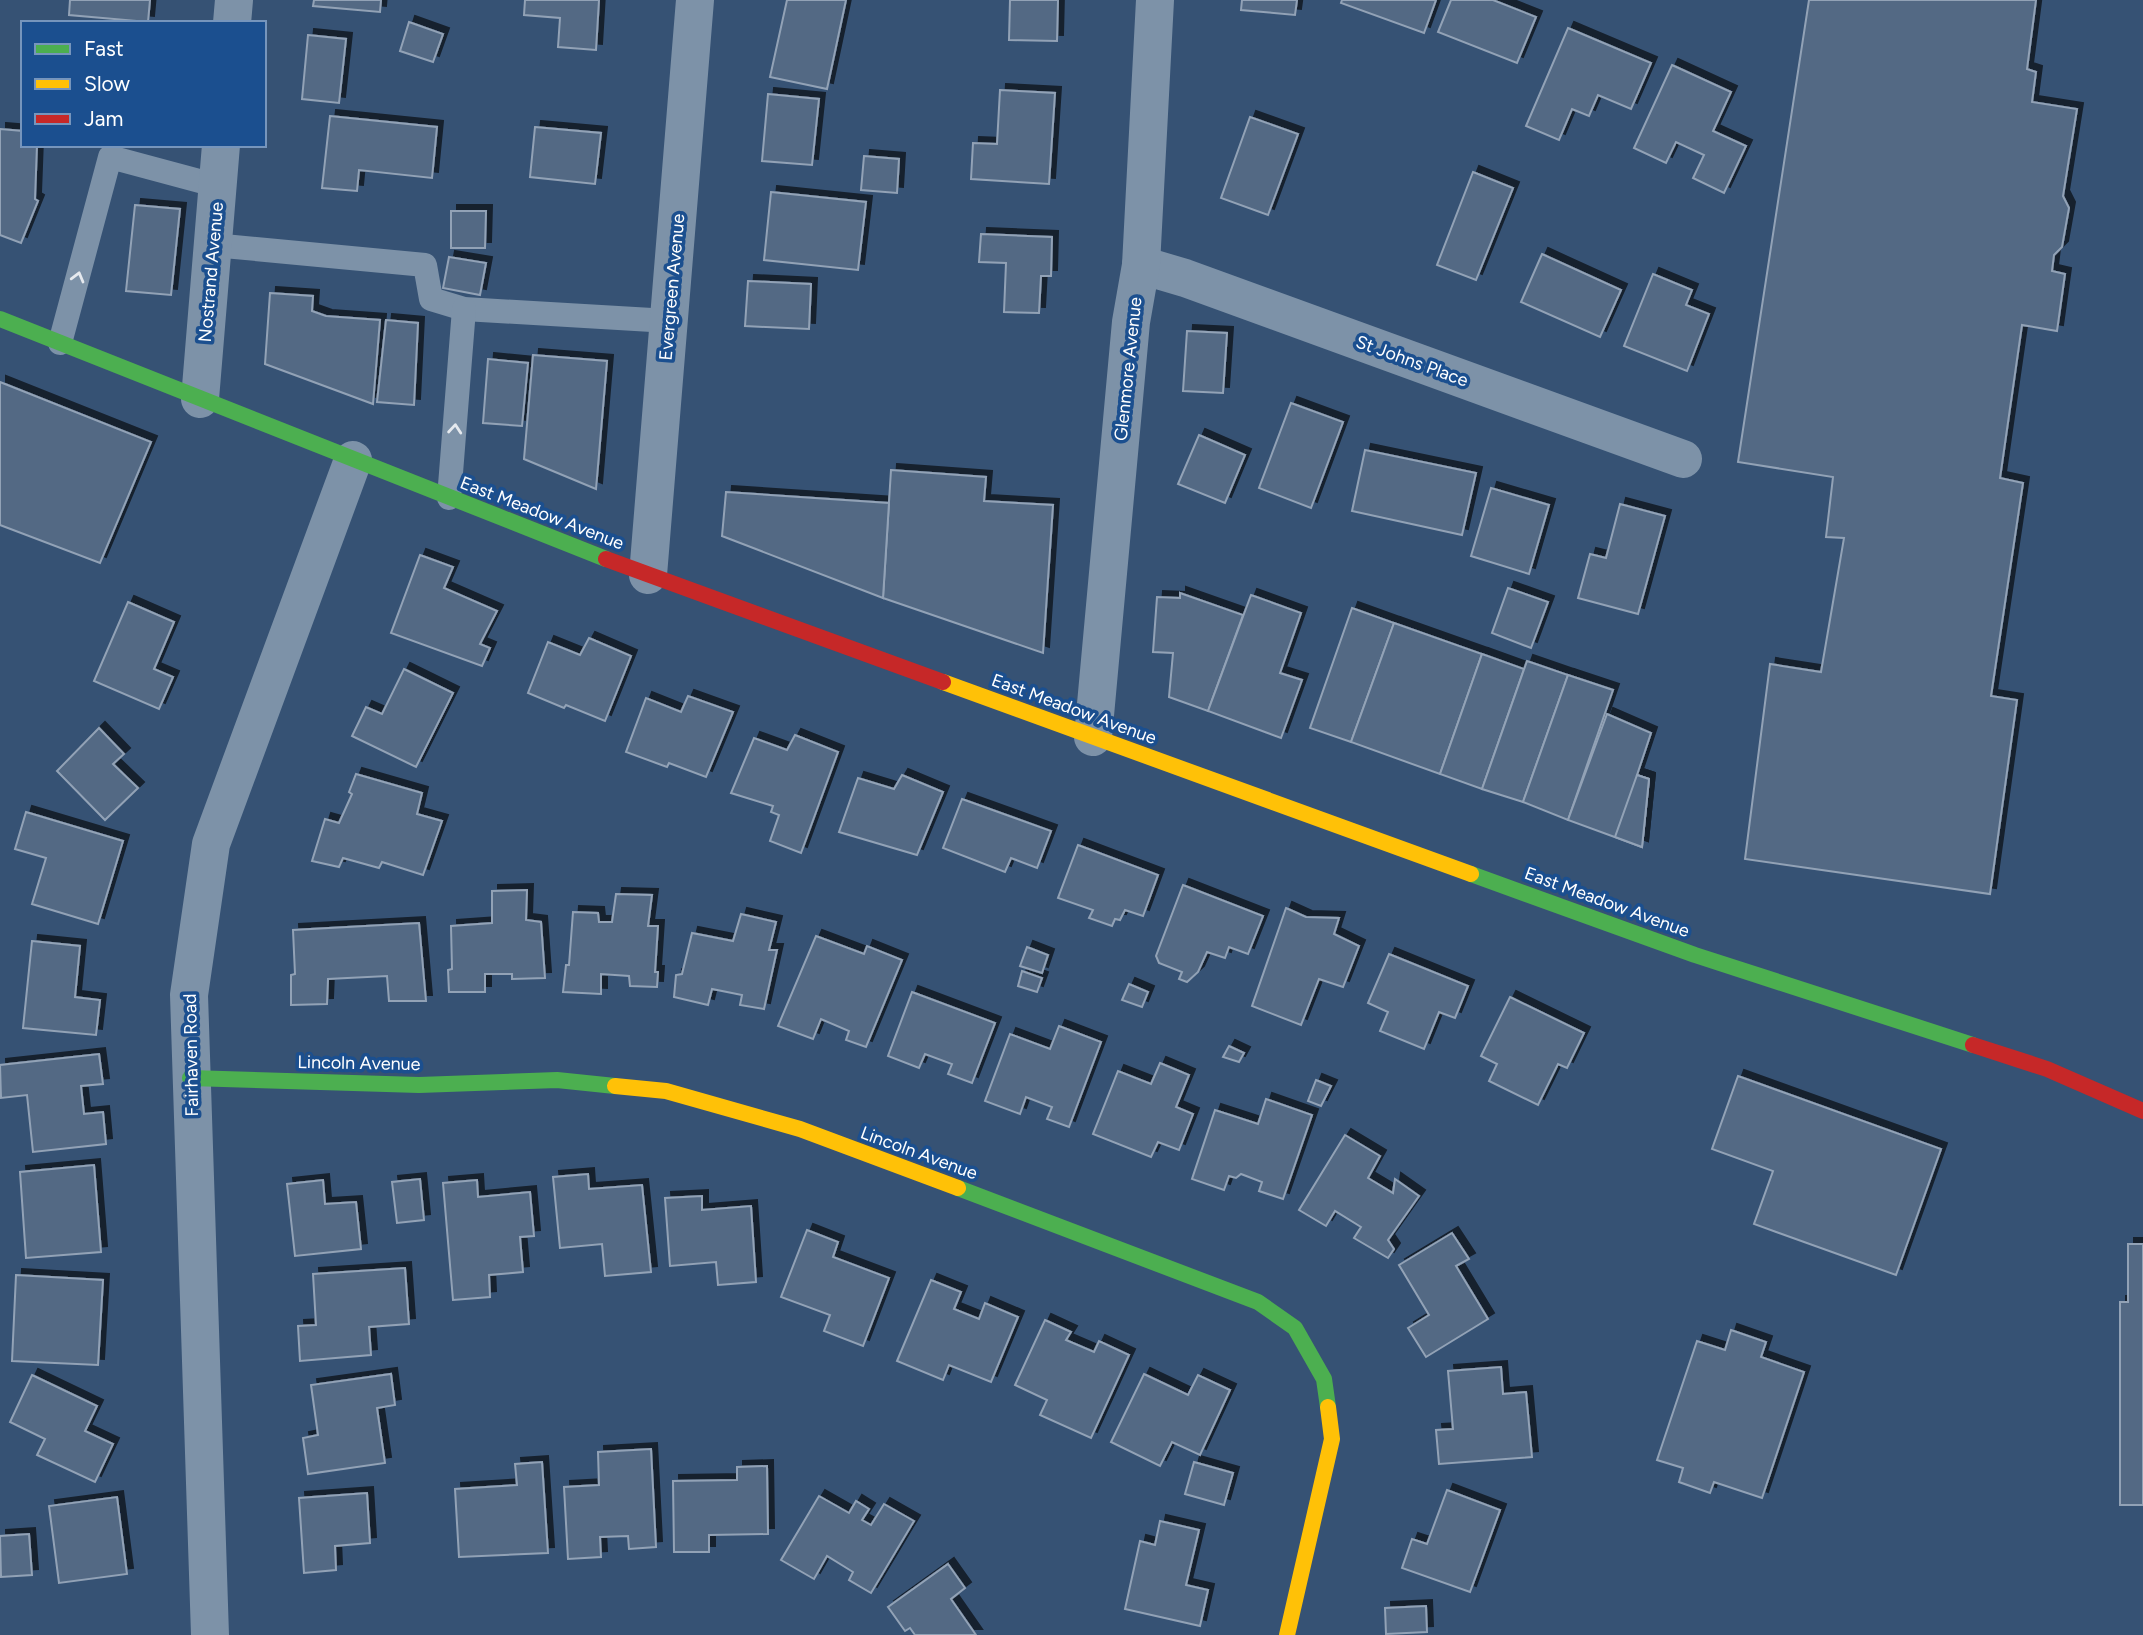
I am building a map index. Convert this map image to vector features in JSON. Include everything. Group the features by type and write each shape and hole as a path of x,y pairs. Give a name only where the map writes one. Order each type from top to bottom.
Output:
{"street":[{"path":"232,21 234,0"},
{"name":"Evergreen Avenue","path":"648,575 695,0"},
{"name":"Glenmore Avenue","path":"1093,737 1130,322 1140,265 1155,0"},
{"name":"Nostrand Avenue","path":"200,399 221,147"},
{"name":"St Johns Place","path":"1140,265 1185,278 1683,460"},
{"name":"East Meadow Avenue","path":"0,319 648,575 1695,955 2047,1069 2143,1111"},
{"name":"Fairhaven Road","path":"210,1635 189,995 211,844 353,460"},
{"name":"Lincoln Avenue","path":"190,1078 419,1085 557,1080 666,1091 800,1129 1160,1262 1258,1302 1295,1328 1324,1379 1332,1439 1287,1635"}],"lane":[{"path":"60,343 110,157 218,186"},
{"path":"213,245 425,265 431,299 464,309 669,321"},
{"path":"449,498 464,309"}],"building":[{"path":"70,0 150,0 148,21 69,15"},
{"path":"314,0 381,0 380,12 313,6"},
{"path":"525,0 599,0 596,50 558,47 560,18 524,15"},
{"path":"787,0 846,0 827,89 770,77"},
{"path":"1010,0 1058,0 1057,41 1009,40"},
{"path":"1242,0 1297,0 1295,15 1241,10"},
{"path":"1342,0 1436,0 1424,33 1341,3"},
{"path":"1451,0 1493,0 1536,17 1517,63 1438,32"},
{"path":"1809,0 2036,0 2027,69 2036,72 2032,102 2077,109 2063,196 2069,208 2062,247 2054,255 2052,271 2065,274 2057,331 2022,325 2000,478 2023,483 1991,696 2017,700 1990,894 1745,859 1770,664 1821,672 1844,538 1826,537 1833,477 1738,462"},
{"path":"409,22 443,34 433,62 400,51"},
{"path":"1568,28 1651,63 1631,109 1598,95 1589,116 1572,109 1559,140 1526,126"},
{"path":"308,35 346,39 339,103 302,99"},
{"path":"1672,65 1731,92 1713,131 1746,146 1724,193 1693,178 1704,155 1676,142 1666,163 1634,148"},
{"path":"1000,90 1055,93 1049,184 971,179 973,143 997,144"},
{"path":"768,94 819,99 812,165 762,161"},
{"path":"330,116 437,127 432,178 359,170 357,191 322,188"},
{"path":"1250,117 1298,134 1268,215 1221,198"},
{"path":"535,127 601,133 595,184 530,177"},
{"path":"0,129 21,131 21,147 37,147 35,199 38,201 21,243 0,235"},
{"path":"864,156 899,159 897,193 861,190"},
{"path":"1473,172 1513,188 1476,280 1437,265"},
{"path":"771,192 866,202 858,270 764,260"},
{"path":"135,205 180,209 171,295 126,291"},
{"path":"451,211 486,211 485,248 451,248"},
{"path":"981,234 1052,237 1051,276 1041,276 1039,313 1004,312 1006,263 979,262"},
{"path":"1542,254 1621,290 1600,337 1521,302"},
{"path":"449,257 486,263 480,295 443,288"},
{"path":"1653,274 1692,290 1686,305 1709,314 1687,371 1624,346"},
{"path":"748,281 811,284 809,329 745,326"},
{"path":"270,293 313,296 312,311 326,316 380,320 373,404 265,364"},
{"path":"386,320 418,323 414,405 377,402"},
{"path":"1187,331 1227,333 1223,393 1183,391"},
{"path":"533,355 607,361 596,489 524,459"},
{"path":"488,359 528,363 522,426 483,423"},
{"path":"0,382 151,442 100,563 0,525"},
{"path":"1291,403 1343,422 1311,508 1259,488"},
{"path":"1199,435 1245,455 1225,503 1178,484"},
{"path":"1365,450 1476,473 1462,535 1352,511"},
{"path":"891,470 986,477 984,501 1053,505 1043,653 883,598"},
{"path":"1491,488 1549,505 1529,574 1471,556"},
{"path":"726,492 889,503 883,598 722,536"},
{"path":"1620,504 1665,516 1638,614 1578,598 1590,554 1606,558"},
{"path":"420,555 453,567 444,588 497,611 480,644 490,648 482,666 391,633"},
{"path":"1508,588 1548,602 1531,648 1492,633"},
{"path":"1180,593 1243,615 1208,711 1169,697 1173,653 1153,652 1157,597 1180,598"},
{"path":"1251,595 1301,613 1280,673 1302,680 1281,738 1208,711"},
{"path":"128,602 174,622 154,669 173,677 159,709 94,681"},
{"path":"1352,608 1394,623 1351,742 1310,728"},
{"path":"1394,623 1482,654 1440,774 1351,742"},
{"path":"589,638 631,656 605,721 528,693 548,642 580,655"},
{"path":"1482,654 1524,669 1482,789 1440,774"},
{"path":"1527,661 1568,675 1523,802 1482,789"},
{"path":"404,669 453,693 416,767 352,736 366,707 382,714"},
{"path":"1568,675 1613,690 1568,820 1523,802"},
{"path":"688,696 733,712 706,777 669,763 667,767 626,752 646,698 681,712"},
{"path":"1607,714 1651,733 1637,775 1649,779 1642,847 1568,820"},
{"path":"99,728 124,754 113,764 138,788 105,820 57,771"},
{"path":"795,735 838,752 801,853 770,841 779,815 771,812 773,806 731,793 754,738 787,750"},
{"path":"356,774 422,793 417,814 442,821 423,875 382,862 379,868 343,858 339,867 312,861 325,819 339,823 352,794 349,792"},
{"path":"902,775 943,792 917,855 839,832 858,778 894,789"},
{"path":"1637,775 1649,779 1642,847 1615,837"},
{"path":"962,799 1051,831 1037,868 1011,858 1005,872 943,848"},
{"path":"26,812 123,841 98,924 32,904 46,858 15,849"},
{"path":"1078,845 1158,875 1143,916 1125,910 1120,920 1115,919 1112,926 1089,918 1093,910 1058,898"},
{"path":"1183,885 1263,916 1248,954 1229,947 1225,958 1207,952 1198,972 1187,982 1179,979 1182,972 1159,963 1156,956"},
{"path":"527,890 526,920 541,922 545,978 512,979 512,974 485,974 485,992 449,992 448,970 452,969 451,926 492,923 492,891"},
{"path":"616,894 652,895 648,926 658,926 655,972 658,972 657,987 630,986 629,976 601,974 601,994 563,992 566,965 569,965 573,912 598,913 599,922 612,922"},
{"path":"1286,908 1306,917 1339,918 1334,934 1359,946 1343,987 1319,979 1301,1025 1252,1006"},
{"path":"741,914 776,922 769,950 777,950 764,1009 740,1005 742,995 712,989 708,1005 674,997 676,975 682,974 692,933 733,941"},
{"path":"419,923 426,1001 389,1001 387,976 328,979 327,1004 291,1005 291,975 295,974 293,930"},
{"path":"816,936 864,954 867,946 902,960 866,1047 846,1040 849,1031 821,1019 813,1039 778,1026"},
{"path":"32,941 80,946 75,997 100,1000 96,1035 23,1028"},
{"path":"1027,947 1048,955 1042,973 1020,966"},
{"path":"1389,954 1468,986 1455,1018 1439,1012 1424,1049 1380,1031 1388,1012 1368,1003"},
{"path":"1022,971 1042,978 1037,992 1018,986"},
{"path":"1129,984 1148,992 1142,1007 1122,1000"},
{"path":"912,992 995,1023 972,1083 948,1074 952,1064 925,1054 919,1068 888,1056"},
{"path":"1510,997 1584,1033 1567,1068 1558,1064 1538,1105 1489,1081 1497,1064 1481,1056"},
{"path":"1059,1026 1101,1042 1069,1127 1047,1119 1052,1107 1026,1097 1020,1114 985,1101 1010,1034 1050,1049"},
{"path":"1229,1046 1244,1053 1239,1062 1223,1057"},
{"path":"99,1054 103,1084 81,1086 84,1114 103,1112 106,1144 33,1152 27,1095 1,1098 0,1065"},
{"path":"1160,1063 1189,1075 1176,1107 1193,1114 1179,1150 1158,1142 1151,1157 1093,1134 1118,1071 1151,1084"},
{"path":"1738,1076 1941,1149 1896,1275 1754,1224 1773,1171 1712,1149"},
{"path":"1316,1080 1331,1086 1321,1106 1308,1101"},
{"path":"1266,1099 1312,1115 1283,1199 1259,1191 1262,1182 1241,1174 1236,1178 1229,1176 1224,1190 1192,1179 1215,1110 1258,1124"},
{"path":"1345,1135 1380,1156 1368,1178 1393,1193 1395,1179 1419,1196 1388,1240 1394,1249 1388,1258 1354,1238 1361,1227 1335,1211 1326,1226 1299,1210"},
{"path":"94,1165 101,1252 26,1258 20,1172"},
{"path":"588,1174 589,1189 642,1185 651,1272 605,1276 602,1244 560,1248 553,1177"},
{"path":"420,1179 424,1220 397,1223 392,1182"},
{"path":"323,1180 325,1204 356,1202 361,1249 295,1256 287,1184"},
{"path":"477,1180 478,1197 530,1192 534,1236 520,1237 523,1272 489,1275 490,1297 453,1300 443,1183"},
{"path":"702,1196 702,1210 751,1206 756,1282 718,1285 716,1262 670,1266 665,1198"},
{"path":"807,1230 838,1242 833,1257 889,1278 863,1346 824,1331 830,1315 781,1297"},
{"path":"1452,1233 1469,1259 1456,1266 1488,1319 1426,1357 1408,1328 1429,1315 1399,1265"},
{"path":"2128,1244 2143,1244 2143,1505 2120,1505 2120,1302 2128,1302"},
{"path":"405,1268 409,1324 369,1327 371,1355 300,1361 298,1326 316,1325 313,1274"},
{"path":"16,1275 103,1280 98,1365 12,1361"},
{"path":"931,1280 961,1292 954,1309 979,1319 985,1303 1018,1317 991,1382 949,1365 943,1380 897,1361"},
{"path":"1045,1320 1071,1332 1066,1340 1094,1352 1099,1341 1129,1355 1091,1438 1040,1415 1047,1400 1015,1385"},
{"path":"1731,1330 1766,1342 1761,1357 1804,1372 1762,1498 1714,1482 1710,1493 1679,1482 1683,1468 1657,1460 1697,1341 1725,1350"},
{"path":"1501,1367 1503,1394 1526,1392 1532,1457 1439,1464 1436,1430 1453,1429 1448,1371"},
{"path":"391,1374 395,1405 377,1408 385,1463 308,1474 303,1438 318,1435 311,1385"},
{"path":"1144,1374 1188,1395 1198,1375 1230,1390 1200,1455 1172,1442 1160,1466 1111,1442"},
{"path":"32,1375 97,1406 85,1431 113,1444 95,1482 37,1455 45,1439 10,1422"},
{"path":"651,1449 656,1547 629,1549 628,1536 600,1537 601,1557 568,1559 564,1487 599,1485 598,1452"},
{"path":"542,1462 548,1553 459,1557 455,1489 517,1485 515,1464"},
{"path":"1194,1462 1233,1473 1224,1505 1185,1494"},
{"path":"767,1466 768,1534 709,1535 709,1552 674,1552 673,1481 737,1480 737,1467"},
{"path":"1447,1490 1500,1510 1470,1592 1402,1568 1412,1539 1427,1544"},
{"path":"367,1493 370,1543 335,1546 336,1570 304,1573 299,1498"},
{"path":"819,1496 849,1513 856,1501 869,1509 862,1520 871,1525 884,1504 914,1521 871,1593 849,1580 853,1572 827,1556 814,1579 781,1560"},
{"path":"117,1497 127,1574 59,1583 49,1506"},
{"path":"1160,1521 1199,1530 1186,1585 1208,1590 1200,1626 1125,1609 1140,1541 1155,1545"},
{"path":"29,1534 32,1575 1,1577 0,1536"},
{"path":"948,1564 965,1588 951,1599 976,1635 915,1635 910,1628 905,1631 888,1607"},
{"path":"1426,1606 1427,1632 1386,1634 1385,1608"}],"traffic: fast":[{"path":"0,319 606,559"},
{"path":"1471,874 1695,955 1973,1045"},
{"path":"190,1078 419,1085 557,1080 615,1086"},
{"path":"958,1188 1258,1302 1295,1328 1324,1379 1328,1407"}],"traffic: slow":[{"path":"943,682 1471,874"},
{"path":"615,1086 666,1091 800,1129 958,1188"},
{"path":"1287,1635 1332,1439 1328,1407"}],"traffic: jam":[{"path":"606,559 943,682"},
{"path":"1973,1045 2047,1069 2143,1111"}]}
